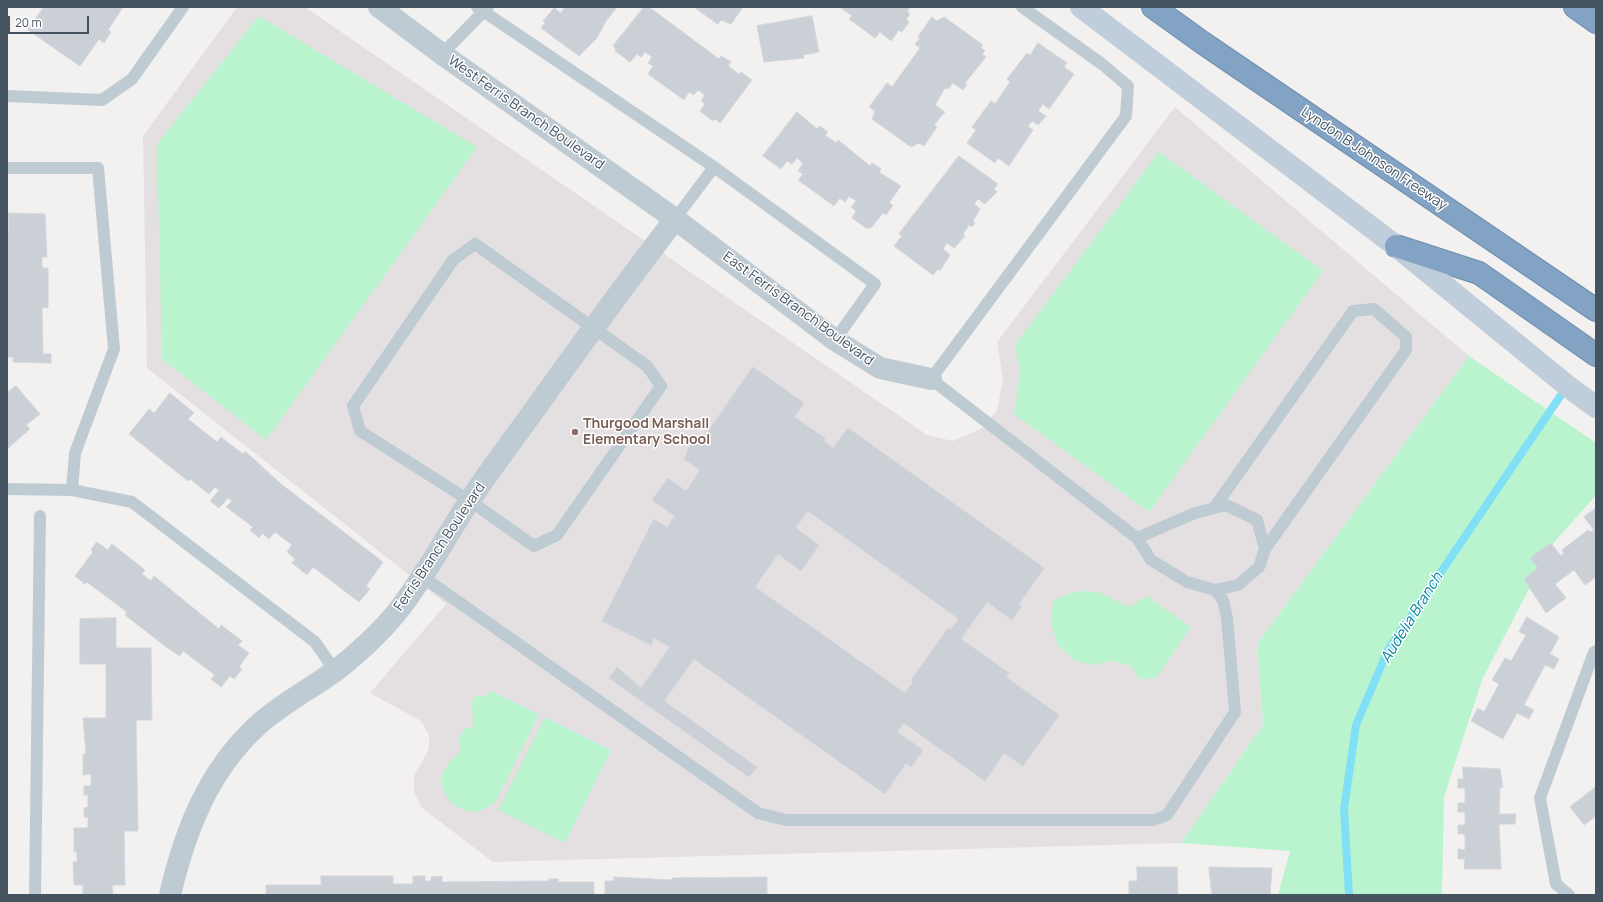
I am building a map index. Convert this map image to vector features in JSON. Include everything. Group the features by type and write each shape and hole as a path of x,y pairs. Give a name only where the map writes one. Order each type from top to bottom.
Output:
{"highway":[{"name":"Lyndon B Johnson Freeway","path":"1153,7 1203,43 1596,310"},
{"path":"1575,7 1596,22"},
{"path":"1396,246 1479,273 1596,355"}],"main road":[{"path":"1081,7 1396,246 1570,388 1596,407"}],"street":[{"name":"West Ferris Branch Boulevard","path":"379,7 442,54 675,218"},
{"name":"East Ferris Branch Boulevard","path":"675,218 835,340 880,368 931,379"},
{"name":"Ferris Branch Boulevard","path":"170,895 180,856 196,814 212,782 232,752 258,725 293,698 335,671 371,639 396,613 423,576 470,501 593,327 675,218"}],"lane":[{"path":"7,96 102,100 132,79 183,7"},
{"path":"1022,7 1102,64 1128,86 1126,116 931,379 1137,538 1151,560 1187,582 1215,590 1238,585 1259,567 1265,549 1406,350 1406,337 1374,309 1353,311 1214,508"},
{"path":"442,54 483,9 714,167 875,284 835,340"},
{"path":"675,218 714,167"},
{"path":"7,168 98,168 114,349 75,453 72,490"},
{"path":"475,244 593,327 647,366 661,386 557,535 534,546 470,501 360,431 353,406 453,260 475,244"},
{"path":"7,489 72,490 132,502 315,642 335,671"},
{"path":"1137,538 1194,513 1226,505 1257,520 1265,549"},
{"path":"35,895 40,516"},
{"path":"423,576 758,813 786,820 1154,820 1167,815 1234,712 1227,618 1223,600 1215,590"},
{"path":"1568,895 1556,884 1540,798 1594,652 1596,651"}],"shaded area":[{"name":"Thurgood Marshall Elementary School","path":"237,7 305,7 927,435 953,441 983,428 997,410 1003,380 997,342 1175,107 1469,356 1257,644 1263,725 1181,843 493,862 422,808 414,793 414,776 429,749 429,735 421,721 370,693 446,604 147,368 143,136"}],"green space":[{"path":"259,16 477,147 266,440 162,359 157,144"},
{"path":"1159,152 1323,271 1149,512 1014,414 1020,372 1015,345"},
{"path":"1469,356 1596,443 1596,495 1551,546 1482,680 1444,797 1442,895 1278,895 1290,851 1181,843 1263,725 1257,644"},
{"path":"1082,591 1099,592 1129,607 1147,596 1191,627 1156,678 1139,679 1131,666 1113,661 1091,665 1074,660 1058,646 1051,623 1053,601 1071,593"},
{"path":"491,691 539,714 496,801 483,810 467,811 453,804 448,798 444,792 442,776 447,765 461,751 458,741 465,728 473,728 472,701 478,694 480,697 486,696"},
{"path":"545,717 611,750 565,843 498,810"}],"building":[{"path":"44,7 53,7 55,9 56,7 123,7 108,30 111,32 104,43 99,39 80,66 28,30"},
{"path":"565,7 617,7 606,21 597,38 579,56 541,28 545,23 543,21 554,8 561,13"},
{"path":"644,7 649,7 719,59 721,56 731,62 728,66 739,74 741,72 752,80 720,123 715,119 713,121 700,111 705,104 701,101 705,95 698,90 694,95 689,92 684,100 648,74 653,66 648,63 652,57 645,52 641,57 637,54 630,62 615,51 616,49 613,46"},
{"path":"694,7 743,7 731,24 721,20 718,24"},
{"path":"840,7 910,7 907,12 910,14 906,20 909,22 902,32 899,30 891,41 880,32 875,38 849,19 852,16"},
{"path":"812,16 819,52 803,55 804,58 764,62 757,26"},
{"path":"932,17 937,21 944,17 983,45 981,48 985,51 982,54 986,57 965,83 967,84 963,90 953,83 948,89 945,88 935,105 945,112 934,125 937,127 924,146 919,143 911,147 872,119 875,111 869,107 887,83 892,87 920,48 915,44"},
{"path":"1038,43 1067,63 1064,67 1074,74 1049,109 1043,104 1038,111 1046,116 1038,125 1032,121 1028,126 1033,130 1009,166 998,158 995,163 967,143 976,130 972,127 991,101 995,104 1010,82 1007,79 1027,53 1030,55"},
{"path":"797,112 817,129 820,126 828,132 825,135 836,143 838,140 870,166 872,163 881,169 879,172 901,186 889,203 893,205 886,215 883,213 871,228 866,228 852,218 856,211 851,207 856,201 849,196 845,202 840,198 834,206 798,180 803,174 798,171 803,163 797,158 792,164 787,161 781,169 763,156"},
{"path":"959,156 998,184 994,189 997,192 985,204 978,199 974,204 980,209 973,221 975,223 972,227 969,225 963,234 965,236 954,248 947,243 943,249 950,255 940,271 938,269 933,275 894,246 902,236 899,234"},
{"path":"9,213 45,214 47,257 42,257 42,268 48,268 48,308 42,307 43,354 51,354 51,363 13,362 13,357 7,357 7,256"},
{"name":"Thurgood Marshall Elementary School","path":"753,367 804,403 794,417 825,438 824,441 833,448 848,428 1044,568 1019,604 1022,606 1012,620 987,602 961,639 1009,673 1006,677 1059,715 1023,766 1004,753 985,781 904,723 897,732 923,750 911,767 906,763 885,794 694,659 664,701 757,767 749,777 609,678 617,667 641,688 670,647 654,638 651,645 602,621 654,519 667,528 675,516 652,500 668,478 686,491 700,470 684,459 694,436 701,441","holes":["808,511 959,619 951,629 948,628 911,680 913,682 905,693 755,587 778,554 801,571 819,545 796,528"]},
{"path":"16,386 40,414 26,425 30,429 7,449 7,393"},
{"path":"170,393 194,413 188,419 217,442 221,437 243,454 245,451 281,484 383,562 366,586 370,589 359,602 313,567 307,575 292,563 295,559 287,552 292,545 275,532 269,539 262,533 259,538 250,530 253,527 226,507 232,501 228,498 219,508 210,501 219,490 215,487 209,494 190,479 188,481 129,434 149,409 154,413"},
{"path":"1596,508 1596,577 1585,585 1574,570 1555,584 1566,598 1546,613 1524,579 1538,568 1530,558 1551,543 1561,556 1564,553 1562,550 1588,530 1590,532 1594,530 1584,517"},
{"path":"97,542 108,550 112,544 145,570 142,574 151,581 154,576 219,629 221,625 242,641 238,645 249,653 239,667 242,669 234,679 230,676 221,687 211,679 215,675 183,651 180,656 169,649 125,615 127,612 87,582 85,584 75,576 93,552 91,550"},
{"path":"1527,617 1559,637 1550,654 1559,659 1554,669 1545,665 1524,705 1534,710 1529,719 1517,713 1503,739 1471,721 1478,708 1484,712 1499,684 1492,680 1505,658 1511,661 1526,635 1519,632"},
{"path":"116,618 116,648 151,648 152,720 136,720 138,831 124,831 125,885 112,885 113,895 83,895 83,885 74,885 73,862 77,862 77,852 74,852 74,828 88,828 88,817 84,817 84,808 88,807 88,795 84,795 84,786 91,786 91,774 83,775 83,754 86,754 83,718 106,718 106,664 80,664 80,619"},
{"path":"1463,767 1500,769 1503,787 1500,787 1499,814 1516,814 1515,824 1499,824 1501,869 1464,869 1465,859 1458,859 1458,849 1465,850 1465,834 1458,834 1458,825 1465,825 1465,812 1458,812 1458,803 1465,803 1465,788 1458,788 1458,779 1463,779"},
{"path":"1596,787 1596,816 1584,825 1570,807"},
{"path":"1137,867 1177,867 1178,895 1129,895 1129,881 1137,881"},
{"path":"1209,867 1272,868 1270,895 1212,895"},
{"path":"321,876 393,876 393,884 413,884 413,876 425,876 425,881 431,881 431,877 442,876 442,882 549,881 549,879 558,879 558,882 594,882 594,895 266,895 266,885 321,885"},
{"path":"614,877 672,880 672,878 767,877 767,895 605,895 605,881 614,881"}],"waterway":[{"name":"Audelia Branch","path":"1349,895 1344,809 1356,725 1388,650 1561,395"}],"place":[{"name":"Thurgood Marshall Elementary School","path":"575,432"}]}
